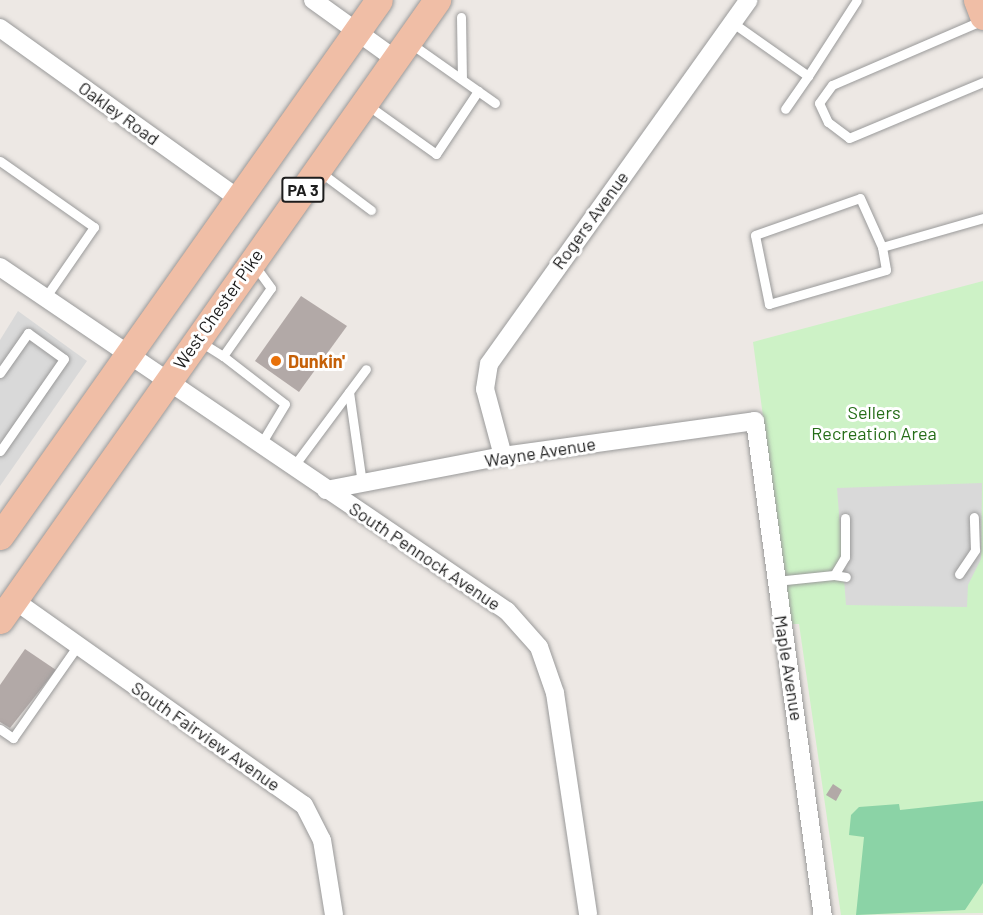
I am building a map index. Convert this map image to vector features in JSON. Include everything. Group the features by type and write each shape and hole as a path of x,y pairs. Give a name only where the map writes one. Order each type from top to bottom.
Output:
{"main road":[{"name":"PA 3","path":"1,532 379,0"},
{"name":"West Chester Pike","path":"7,610 437,0"},
{"path":"977,0 983,18"}],"street":[{"path":"313,0 357,32 402,50"},
{"name":"Rogers Avenue","path":"503,456 485,389 489,364 749,0"},
{"name":"Oakley Road","path":"0,28 238,199"},
{"name":"South Pennock Avenue","path":"0,267 507,611 539,647 555,693 588,915"},
{"name":"Wayne Avenue","path":"326,490 503,456 755,421"},
{"name":"Maple Avenue","path":"755,421 823,915"},
{"name":"South Fairview Avenue","path":"7,610 78,645 304,805 322,840 334,915"}],"lane":[{"path":"785,109 857,0"},
{"path":"461,17 462,80"},
{"path":"983,18 832,85 819,103 828,122 849,138 983,82"},
{"path":"733,23 808,76"},
{"path":"402,50 462,80 495,103"},
{"path":"364,103 436,154 478,91"},
{"path":"0,161 94,227 45,298"},
{"path":"318,169 371,210"},
{"path":"860,198 882,247 886,270 769,304 755,234 860,198"},
{"path":"882,247 983,218"},
{"path":"223,356 271,288 252,262"},
{"path":"0,373 28,333 64,359 0,451"},
{"path":"197,340 223,356 285,404 261,444"},
{"path":"293,467 366,369"},
{"path":"349,392 362,483"},
{"path":"959,574 975,550 974,517"},
{"path":"834,575 845,557 845,518"},
{"path":"776,581 834,575 846,577"},
{"path":"0,729 13,738 78,645"}],"green space":[{"name":"Sellers Recreation Area","path":"983,281 983,913 841,915 799,624 791,624 753,342"},
{"path":"983,801 983,883 965,910 856,915 864,837 849,835 851,815 859,807 899,804 900,810"}],"shaded area":[{"path":"18,311 87,361 0,486 0,340"},
{"path":"982,483 981,559 968,585 967,607 846,605 837,488"}],"building":[{"path":"301,296 347,326 299,392 255,361"},
{"path":"25,649 56,670 10,728 0,722 0,685"},
{"path":"833,784 842,790 836,801 826,795"}],"place":[{"name":"Dunkin'","path":"276,361"}]}
